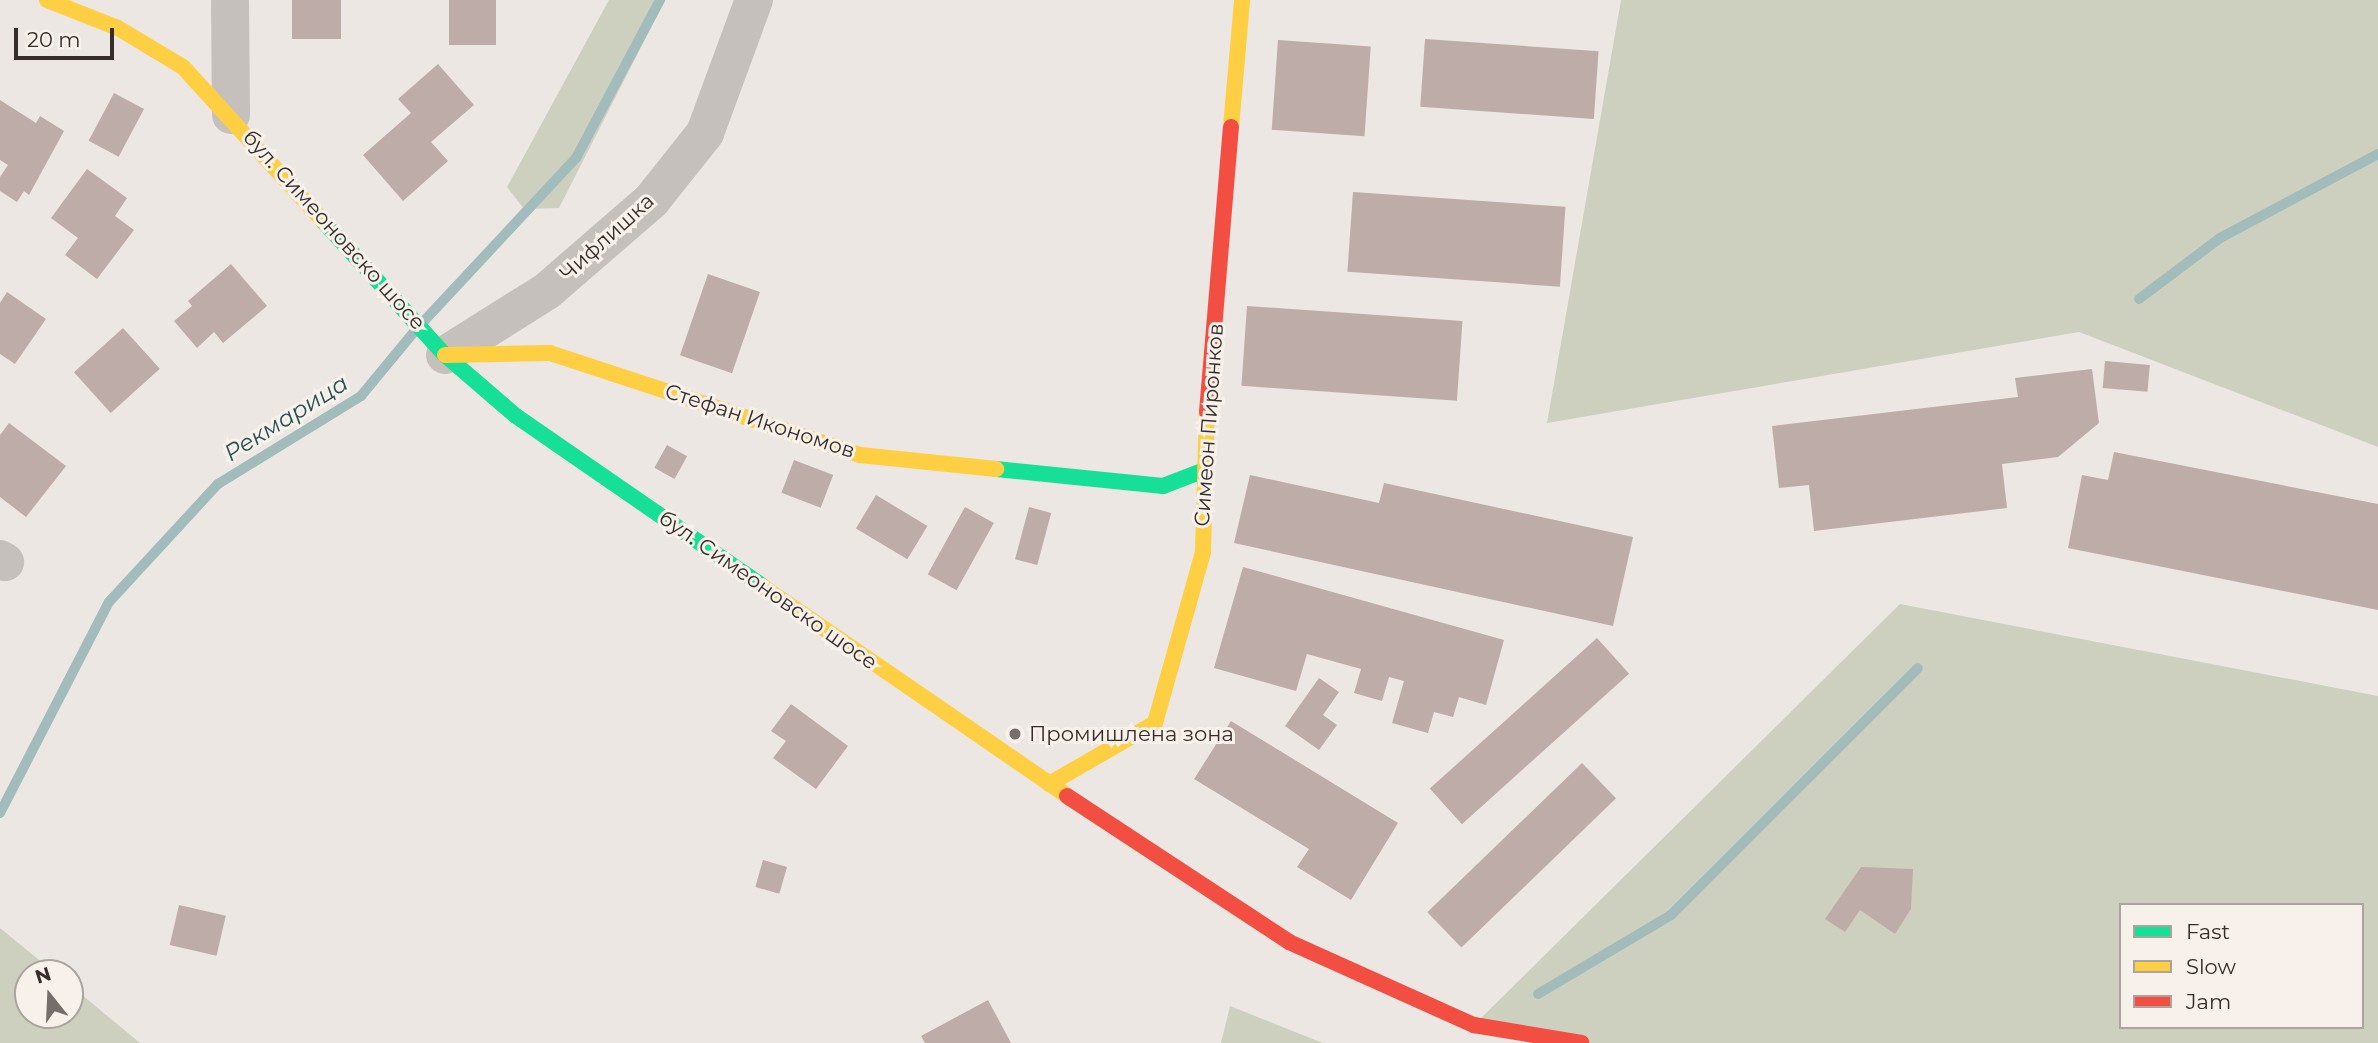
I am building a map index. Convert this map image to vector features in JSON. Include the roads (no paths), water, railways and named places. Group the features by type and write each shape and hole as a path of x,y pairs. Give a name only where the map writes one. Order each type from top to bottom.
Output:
{"street":[{"name":"бул. Симеоновско шосе","path":"47,0 118,28 183,67 231,115 440,349 516,416 1049,784 1289,942 1474,1025 1582,1043"},
{"path":"230,0 231,115"},
{"name":"Чифлишка","path":"440,349 547,291 651,201 705,133 754,0"},
{"name":"Симеон Пиронков","path":"1049,784 1155,723 1203,552 1202,471 1242,0"},
{"name":"Стефан Икономов","path":"440,349 550,353 860,455 1163,485 1202,471"}],"waterway":[{"name":"Рекмарица","path":"424,321 576,158 660,0"},
{"path":"2139,299 2220,238 2378,154"},
{"name":"Рекмарица","path":"0,813 109,602 218,484 361,396 414,332"},
{"path":"1538,994 1671,915 1918,668"}],"place":[{"name":"Промишлена зона","path":"1015,734"}]}
